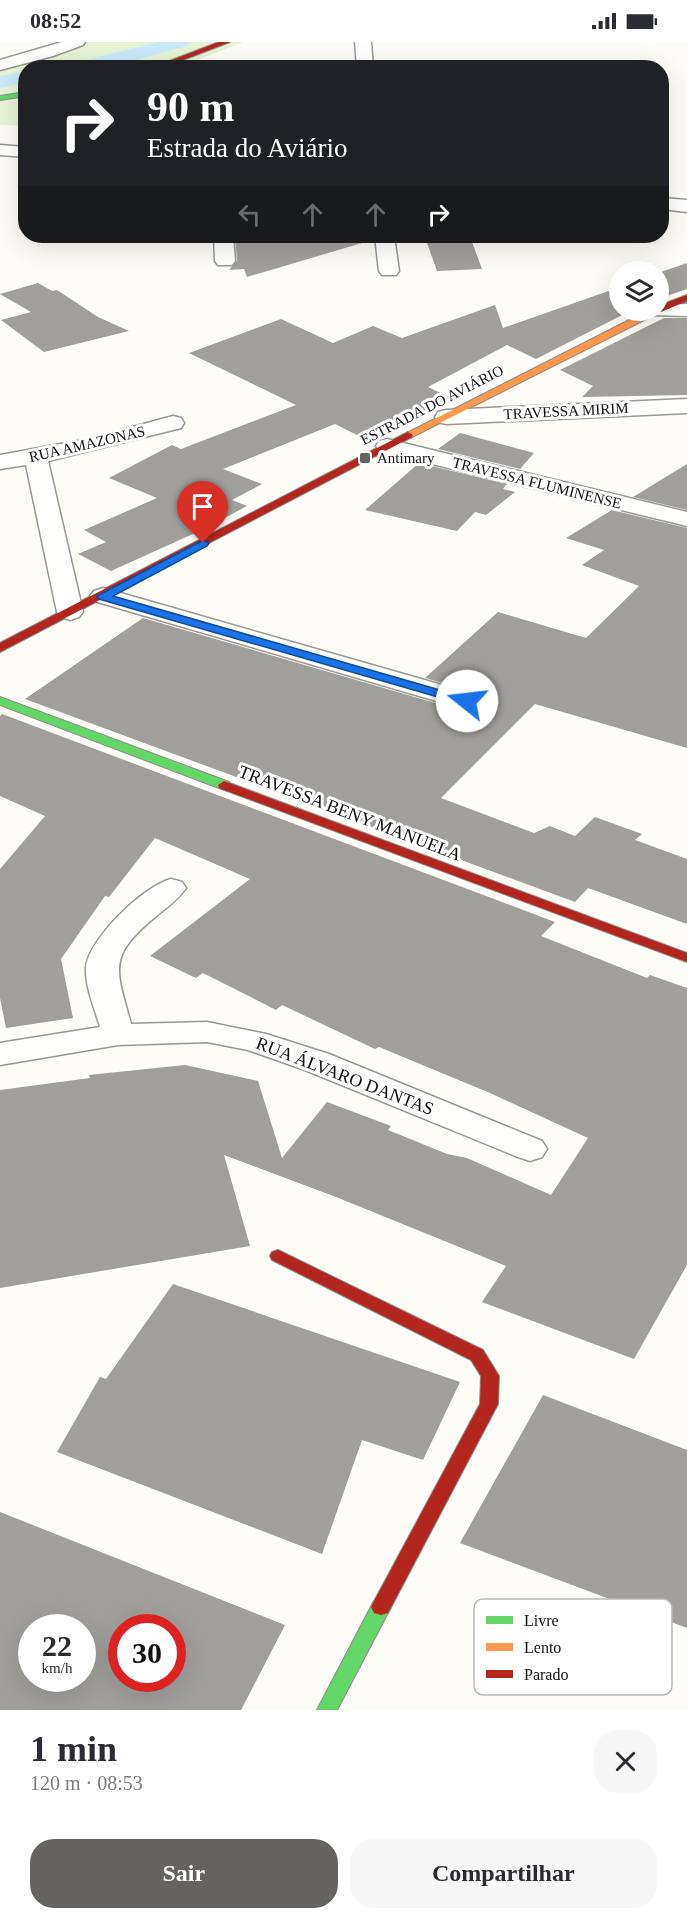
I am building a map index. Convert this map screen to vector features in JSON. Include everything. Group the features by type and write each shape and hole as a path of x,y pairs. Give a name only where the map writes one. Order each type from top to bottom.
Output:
{"street":[{"path":"20,60 77,42"},
{"path":"176,60 226,42"},
{"path":"363,42 364,60"},
{"path":"0,65 18,60"},
{"path":"0,98 18,95"},
{"path":"0,150 18,151"},
{"path":"669,205 687,206"},
{"path":"224,243 225,261"},
{"path":"385,243 389,271"},
{"name":"ESTRADA DO AVIÁRIO","path":"669,306 687,298"},
{"path":"669,311 687,310"},
{"name":"ESTRADA DO AVIÁRIO","path":"0,648 387,446 637,321"},
{"name":"TRAVESSA MIRIM","path":"446,417 687,406"},
{"name":"RUA AMAZONAS","path":"0,462 36,458 112,442 174,423"},
{"name":"TRAVESSA FLUMINENSE","path":"387,446 687,519"},
{"path":"36,458 70,612"},
{"path":"103,596 467,701"},
{"name":"TRAVESSA BENY MANUELA","path":"0,701 687,958"},
{"path":"118,1035 102,967 107,951 118,934 171,888"},
{"name":"RUA ÁLVARO DANTAS","path":"0,1054 118,1035 207,1032 254,1041 317,1062 530,1149"},
{"path":"278,1256 477,1355 490,1376 489,1404 327,1710"}],"green space":[{"path":"85,42 243,42 200,60 44,60 76,48"},
{"path":"18,66 18,126 0,125 0,69"}],"building":[{"path":"236,243 362,243 247,277 244,269 229,270 237,261"},
{"path":"427,243 472,243 482,269 437,271"},
{"path":"687,263 687,289 669,295 669,269"},
{"path":"38,283 52,291 57,290 98,317 129,331 44,352 1,320 31,312 0,294"},
{"path":"609,291 610,321 536,359 507,345 428,387 455,400 427,414 365,439 335,424 223,469 262,484 232,500 247,506 204,529 111,571 78,554 106,542 84,530 157,498 109,478 172,445 181,449 296,405 189,353 281,319 333,343 373,326 402,338 495,305 503,328"},
{"path":"669,318 687,318 687,395 582,397 593,386 560,370 658,321 669,321"},
{"path":"460,433 534,453 520,469 438,449"},
{"path":"419,463 507,484 503,489 515,492 486,515 475,512 457,531 365,510"},
{"path":"687,464 687,510 633,497"},
{"path":"612,510 687,528 687,748 535,704 441,798 534,833 550,826 575,836 595,817 642,834 635,840 687,859 687,924 588,888 575,902 25,699 143,618 456,709 467,711 477,709 483,702 478,693 425,678 498,612 586,638 639,586 582,565 604,550 566,538"},
{"path":"2,714 555,922 541,936 647,978 650,975 687,988 687,1265 634,1359 482,1302 506,1266 336,1197 224,1155 250,1246 0,1288 0,1090 90,1078 89,1075 185,1065 258,1081 282,1158 327,1102 391,1126 388,1130 447,1154 467,1158 551,1195 588,1138 490,1093 379,1047 375,1049 282,1005 276,1010 203,973 196,978 150,956 250,879 155,838 109,897 105,896 61,959 73,1018 6,1028 0,998 0,869 45,816 0,796 0,716"},
{"path":"173,1284 460,1382 423,1460 362,1440 322,1554 57,1452 100,1377 106,1379"},
{"path":"543,1395 687,1450 687,1628 672,1622 672,1599 610,1599 460,1543"},
{"path":"0,1512 285,1625 241,1710 0,1710"}],"waterway":[{"path":"113,60 180,42"},
{"path":"0,82 18,79"}],"traffic: fast":[{"path":"0,98 18,95"},
{"path":"0,701 224,785"},
{"path":"327,1710 381,1607"}],"traffic: slow":[{"path":"408,435 635,321"}],"traffic: jam":[{"path":"176,60 226,42"},
{"path":"669,305 687,298"},
{"path":"0,648 408,435"},
{"path":"224,785 687,958"},
{"path":"278,1256 477,1355 490,1376 489,1404 381,1607"}],"place":[{"name":"Antimary","path":"365,458"}],"route":[{"path":"203,543 103,596 467,701"}]}
